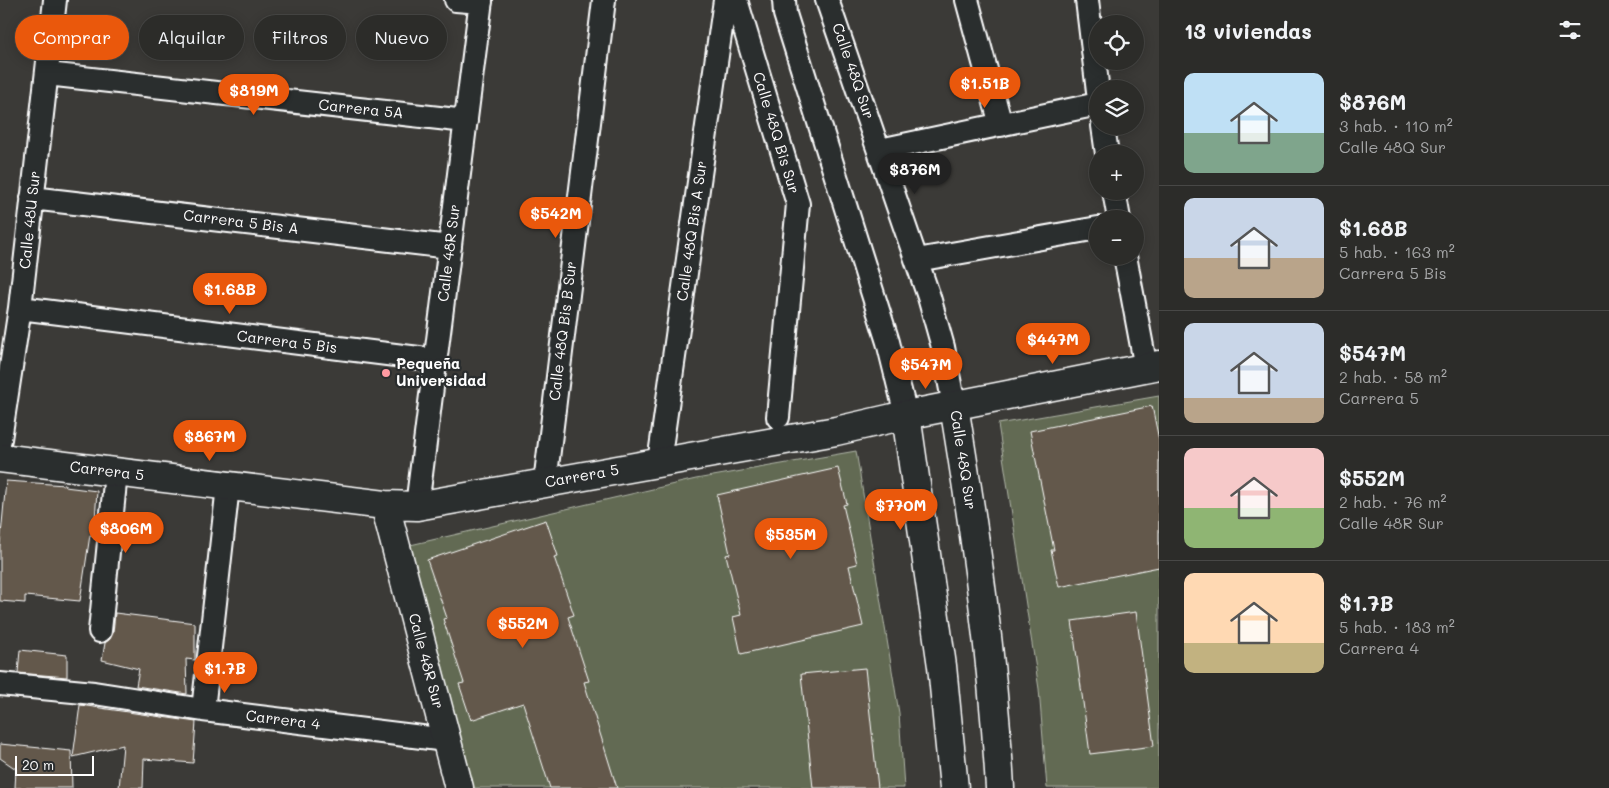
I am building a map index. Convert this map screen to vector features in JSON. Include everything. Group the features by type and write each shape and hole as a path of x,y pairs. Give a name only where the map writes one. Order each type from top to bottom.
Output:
{"street":[{"name":"Calle 48U Sur","path":"0,439 20,308 55,0"},
{"path":"456,0 481,1"},
{"name":"Calle 48Q Bis B Sur","path":"545,483 604,0"},
{"name":"Calle 48Q Bis A Sur","path":"659,462 725,0"},
{"name":"Calle 48Q Bis Sur","path":"736,0 798,204 778,417"},
{"path":"784,0 785,14 888,342 906,415 942,666 954,788"},
{"name":"Calle 48Q Sur","path":"827,0 917,260 943,347 970,498 990,652 1000,788"},
{"path":"967,0 1001,125"},
{"path":"1087,0 1097,80"},
{"name":"Calle 48R Sur","path":"417,506 481,1"},
{"name":"Carrera 5A","path":"47,74 466,121"},
{"path":"880,150 1089,106"},
{"name":"Carrera 5 Bis A","path":"32,198 450,246"},
{"path":"917,260 1089,230"},
{"path":"1127,265 1152,366"},
{"name":"Carrera 5 Bis","path":"20,308 435,360"},
{"name":"Carrera 5","path":"0,458 385,505 417,506 836,431 906,415 1152,366"},
{"path":"100,631 116,472"},
{"path":"203,710 228,486"},
{"name":"Calle 48R Sur","path":"385,505 459,788"},
{"name":"Carrera 4","path":"0,684 94,693 203,710 446,740"}],"green space":[{"path":"1159,396 1159,788 1047,788 1039,689 998,424"},
{"path":"856,451 899,713 904,788 472,788 406,546 696,479"}],"building":[{"path":"1152,406 1159,440 1159,567 1059,587 1051,550 1054,550 1030,431"},
{"path":"838,468 847,504 843,505 857,564 849,566 863,626 741,654 733,617 741,615 726,555 730,554 717,495"},
{"path":"6,481 65,485 65,487 97,491 94,535 90,535 80,601 25,596 25,603 0,601 0,546"},
{"path":"546,520 558,556 554,557 574,615 568,617 589,681 584,682 617,788 550,788 523,703 471,720 459,684 464,683 443,619 447,618 427,560"},
{"path":"1136,612 1154,746 1090,754 1072,621"},
{"path":"115,613 195,623 195,660 186,659 187,694 136,686 139,669 102,660 105,643 113,633"},
{"path":"20,650 67,655 67,677 18,673"},
{"path":"865,668 878,788 813,788 801,674"},
{"path":"80,705 196,722 193,763 144,759 143,788 119,788 123,745 73,757"},
{"path":"0,744 71,751 72,788 15,788 16,769 0,758"}],"place":[{"name":"Pequeña Universidad","path":"386,373"}]}
